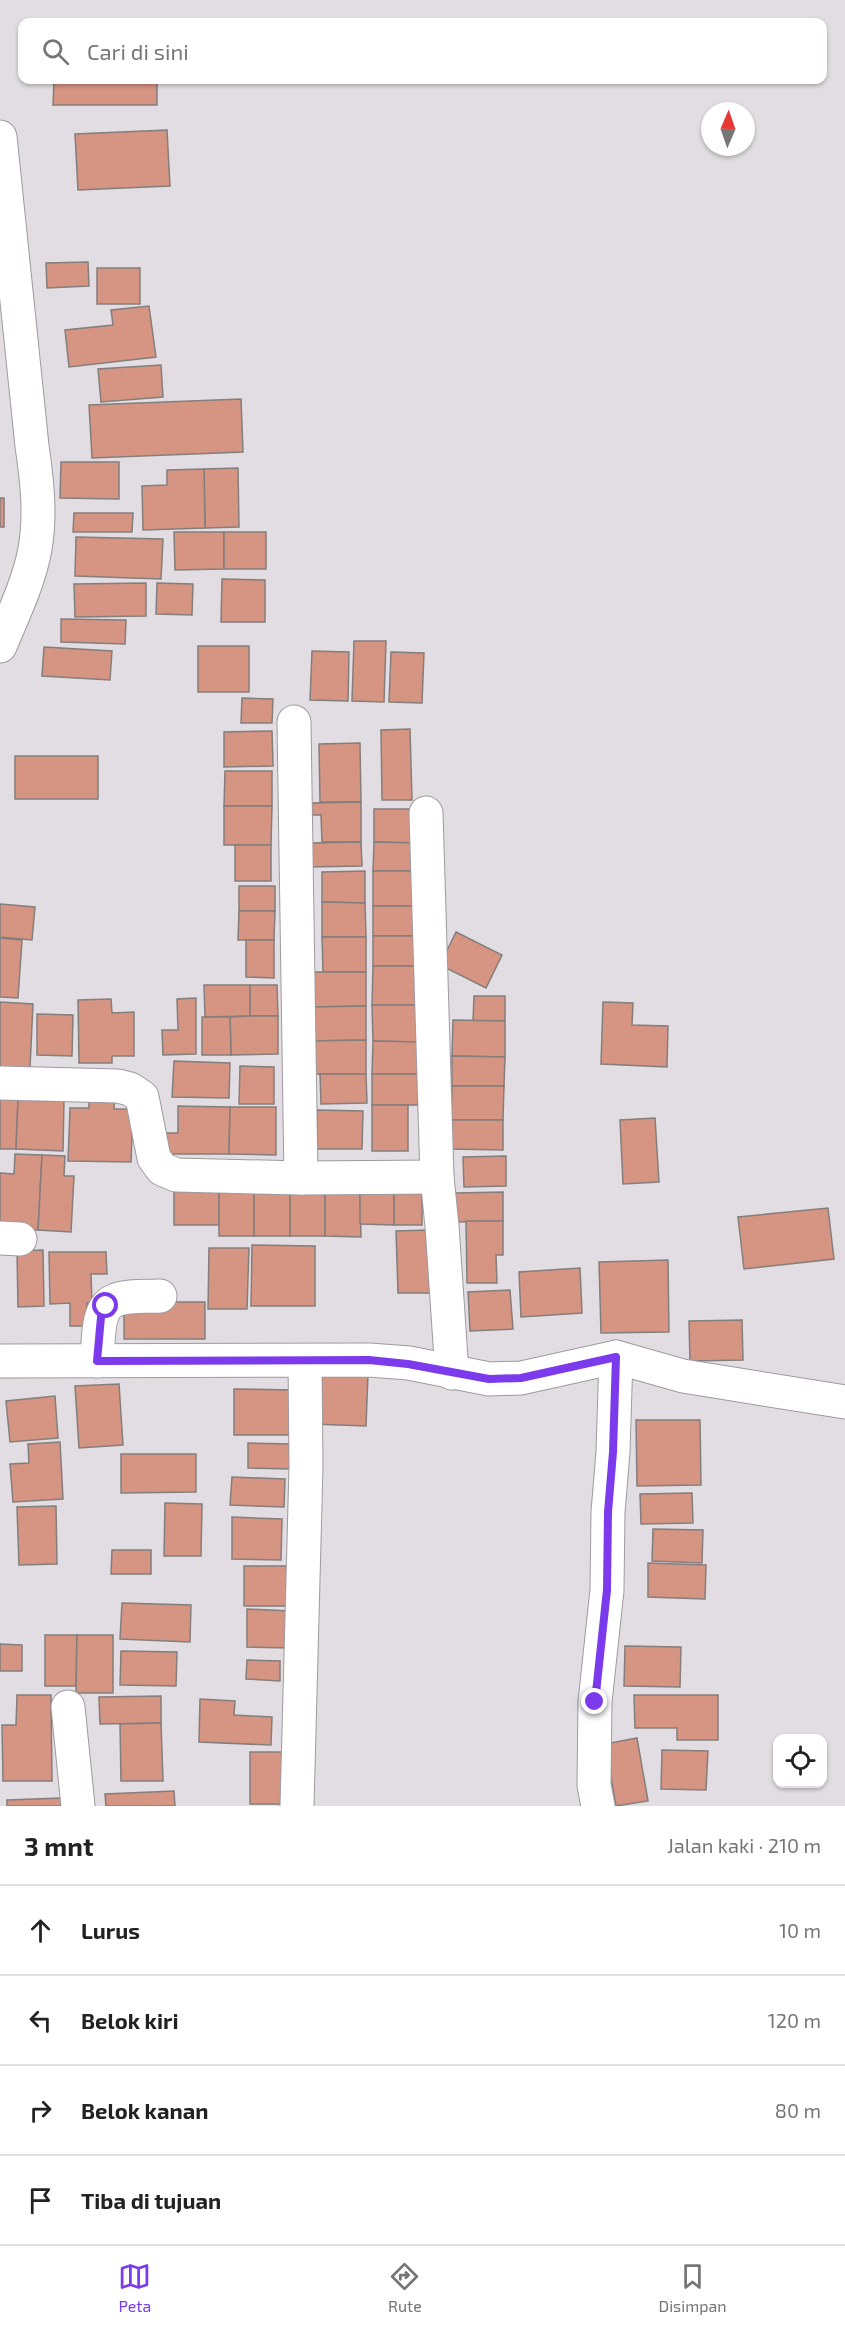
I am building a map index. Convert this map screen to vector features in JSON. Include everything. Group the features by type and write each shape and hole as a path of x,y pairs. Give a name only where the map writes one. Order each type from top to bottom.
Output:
{"street":[{"path":"0,137 32,446 38,484 35,549 25,586 0,646"},
{"path":"294,723 301,1178"},
{"path":"426,813 437,1177 452,1372"},
{"path":"0,1083 118,1086 130,1089 142,1096 154,1158 162,1169 176,1175 301,1178 437,1177"},
{"path":"97,1361 101,1317 106,1306 116,1300 160,1296"},
{"path":"598,1806 594,1785 595,1702 607,1590 608,1512 613,1452 616,1357"},
{"path":"0,1361 369,1360 408,1364 489,1379 521,1378 616,1357 683,1376 845,1402"},
{"path":"297,1806 306,1479 305,1361"},
{"path":"68,1707 78,1806"}],"building":[{"path":"54,84 157,84 157,105 53,105"},
{"path":"167,130 170,186 78,190 75,134"},
{"path":"88,262 89,286 47,288 46,263"},
{"path":"97,268 140,268 140,304 97,304"},
{"path":"149,306 156,357 69,367 65,330 113,325 111,310"},
{"path":"161,365 163,397 101,402 98,369"},
{"path":"241,399 243,452 92,458 89,405"},
{"path":"61,462 119,462 119,499 60,498"},
{"path":"238,468 239,527 205,528 204,469"},
{"path":"204,469 205,528 143,530 142,486 167,485 167,470"},
{"path":"0,498 4,498 4,527 0,527"},
{"path":"74,513 133,513 132,532 73,532"},
{"path":"174,532 224,532 224,569 175,570"},
{"path":"224,532 266,532 266,569 224,569"},
{"path":"76,537 163,539 161,579 75,576"},
{"path":"222,579 265,580 265,622 221,622"},
{"path":"146,583 146,616 75,617 74,584"},
{"path":"157,583 193,584 192,615 156,614"},
{"path":"61,619 126,620 125,644 61,642"},
{"path":"354,641 386,641 384,702 352,701"},
{"path":"198,646 249,646 249,692 198,692"},
{"path":"44,647 112,651 110,680 42,676"},
{"path":"312,651 349,652 348,701 310,700"},
{"path":"391,652 424,653 422,703 389,702"},
{"path":"242,698 273,699 272,723 241,723"},
{"path":"410,729 412,800 382,800 381,730"},
{"path":"272,731 273,766 224,767 224,732"},
{"path":"360,743 361,802 320,802 319,744"},
{"path":"15,756 98,756 98,799 15,799"},
{"path":"225,771 272,771 272,806 224,806"},
{"path":"361,802 361,842 322,842 321,815 311,815 311,803"},
{"path":"224,806 272,806 271,845 224,845"},
{"path":"374,809 420,809 420,843 374,842"},
{"path":"361,842 362,866 308,867 307,843"},
{"path":"374,842 420,843 419,871 373,871"},
{"path":"235,845 271,845 271,881 235,881"},
{"path":"365,871 365,903 322,902 322,872"},
{"path":"373,871 419,871 419,906 373,906"},
{"path":"239,886 275,886 275,911 239,911"},
{"path":"322,902 365,903 366,937 322,937"},
{"path":"0,904 35,907 32,940 0,937"},
{"path":"373,906 419,906 419,936 373,936"},
{"path":"239,911 275,911 274,940 238,940"},
{"path":"456,932 502,955 486,988 440,965"},
{"path":"373,936 419,936 419,966 373,966"},
{"path":"322,937 366,937 366,972 323,972"},
{"path":"0,938 22,940 18,998 0,997"},
{"path":"246,940 274,940 274,978 246,977"},
{"path":"373,966 419,966 418,1005 372,1005"},
{"path":"310,972 366,972 366,1006 310,1007"},
{"path":"204,985 250,985 250,1016 205,1017"},
{"path":"250,985 277,985 278,1016 250,1016"},
{"path":"474,996 505,996 505,1021 473,1021"},
{"path":"196,998 196,1054 163,1055 162,1030 178,1030 177,999"},
{"path":"111,999 112,1013 134,1012 134,1056 112,1056 112,1063 79,1063 78,1000"},
{"path":"0,1002 33,1004 30,1068 0,1067"},
{"path":"603,1002 633,1003 632,1025 668,1026 667,1067 601,1064"},
{"path":"372,1005 418,1005 418,1042 373,1041"},
{"path":"366,1006 366,1040 310,1041 310,1007"},
{"path":"37,1014 73,1015 72,1056 37,1055"},
{"path":"278,1016 278,1054 231,1055 230,1017"},
{"path":"202,1017 230,1017 231,1055 202,1055"},
{"path":"453,1020 505,1021 505,1057 452,1056"},
{"path":"366,1040 366,1074 310,1074 310,1041"},
{"path":"373,1041 418,1042 418,1074 372,1074"},
{"path":"452,1056 505,1057 504,1086 452,1086"},
{"path":"174,1061 230,1063 229,1098 172,1097"},
{"path":"240,1066 274,1067 274,1104 239,1104"},
{"path":"320,1074 366,1074 367,1103 321,1104"},
{"path":"372,1074 418,1074 418,1105 372,1105"},
{"path":"452,1086 504,1086 503,1120 451,1120"},
{"path":"89,1093 115,1094 114,1109 133,1109 131,1162 68,1161 70,1108 89,1108"},
{"path":"0,1099 18,1100 16,1149 0,1149"},
{"path":"18,1100 64,1101 63,1151 16,1149"},
{"path":"372,1105 408,1105 408,1151 372,1151"},
{"path":"178,1106 230,1107 229,1154 162,1154 162,1133 178,1133"},
{"path":"230,1107 276,1107 276,1155 229,1154"},
{"path":"317,1110 363,1111 362,1149 317,1149"},
{"path":"655,1118 659,1182 623,1184 620,1120"},
{"path":"451,1120 503,1120 503,1150 450,1149"},
{"path":"15,1154 42,1155 38,1230 0,1228 0,1173 14,1174"},
{"path":"42,1155 65,1156 64,1176 74,1176 71,1232 38,1230"},
{"path":"506,1156 506,1186 464,1187 463,1157"},
{"path":"174,1188 219,1188 219,1225 174,1225"},
{"path":"219,1188 254,1188 254,1236 219,1236"},
{"path":"254,1188 290,1188 290,1236 254,1236"},
{"path":"290,1188 325,1188 325,1236 290,1236"},
{"path":"325,1188 360,1188 361,1237 325,1236"},
{"path":"360,1188 394,1188 394,1225 360,1224"},
{"path":"394,1188 422,1189 422,1225 394,1225"},
{"path":"503,1192 503,1221 456,1222 455,1193"},
{"path":"828,1208 834,1259 744,1269 738,1217"},
{"path":"466,1221 503,1221 503,1255 496,1255 497,1283 467,1283"},
{"path":"427,1230 430,1293 398,1293 396,1231"},
{"path":"252,1245 315,1246 315,1306 251,1306"},
{"path":"209,1248 249,1248 247,1309 208,1309"},
{"path":"43,1250 44,1306 18,1307 17,1251"},
{"path":"49,1252 106,1252 107,1274 91,1274 92,1303 87,1303 88,1326 70,1326 70,1303 50,1304"},
{"path":"668,1260 669,1332 601,1333 599,1262"},
{"path":"580,1268 582,1313 521,1317 519,1272"},
{"path":"510,1290 513,1329 470,1331 468,1292"},
{"path":"124,1302 205,1302 205,1339 124,1339"},
{"path":"742,1320 743,1360 690,1361 689,1321"},
{"path":"314,1373 368,1374 366,1426 312,1424"},
{"path":"119,1384 123,1445 79,1448 75,1386"},
{"path":"234,1389 295,1390 295,1435 234,1435"},
{"path":"55,1396 58,1438 10,1442 6,1401"},
{"path":"636,1420 700,1420 701,1485 637,1486"},
{"path":"60,1442 63,1499 13,1502 10,1464 29,1463 28,1444"},
{"path":"248,1443 293,1444 293,1469 248,1468"},
{"path":"121,1454 196,1454 196,1492 121,1493"},
{"path":"232,1477 285,1479 284,1507 230,1505"},
{"path":"692,1493 693,1523 641,1524 640,1494"},
{"path":"165,1503 202,1504 201,1556 164,1556"},
{"path":"56,1506 57,1564 19,1565 17,1507"},
{"path":"232,1517 282,1519 281,1560 232,1559"},
{"path":"653,1529 703,1530 702,1563 652,1561"},
{"path":"112,1550 151,1550 151,1574 111,1574"},
{"path":"648,1563 706,1565 705,1599 648,1597"},
{"path":"244,1566 294,1566 294,1606 244,1606"},
{"path":"122,1603 191,1605 190,1642 120,1639"},
{"path":"247,1609 291,1611 290,1648 247,1647"},
{"path":"45,1635 77,1635 76,1686 45,1686"},
{"path":"77,1635 113,1635 113,1693 76,1693"},
{"path":"0,1644 22,1645 22,1671 0,1671"},
{"path":"625,1646 681,1647 680,1687 624,1686"},
{"path":"121,1651 177,1652 176,1686 120,1685"},
{"path":"247,1660 280,1661 280,1681 246,1679"},
{"path":"17,1695 51,1695 52,1781 3,1781 2,1725 16,1725"},
{"path":"634,1695 718,1695 718,1740 677,1740 677,1728 635,1728"},
{"path":"161,1696 161,1723 100,1724 99,1697"},
{"path":"200,1699 235,1701 234,1715 272,1717 271,1745 199,1742"},
{"path":"161,1723 163,1781 121,1781 120,1724"},
{"path":"637,1738 648,1801 616,1806 605,1744"},
{"path":"662,1750 708,1751 706,1790 661,1789"},
{"path":"250,1752 294,1752 294,1804 250,1804"},
{"path":"174,1791 175,1806 106,1806 105,1794"},
{"path":"61,1798 61,1806 7,1806 7,1800"}],"route":[{"path":"106,1306 101,1317 97,1361 369,1360 408,1364 489,1379 521,1378 616,1357 613,1452 608,1512 607,1590 595,1702"}]}
